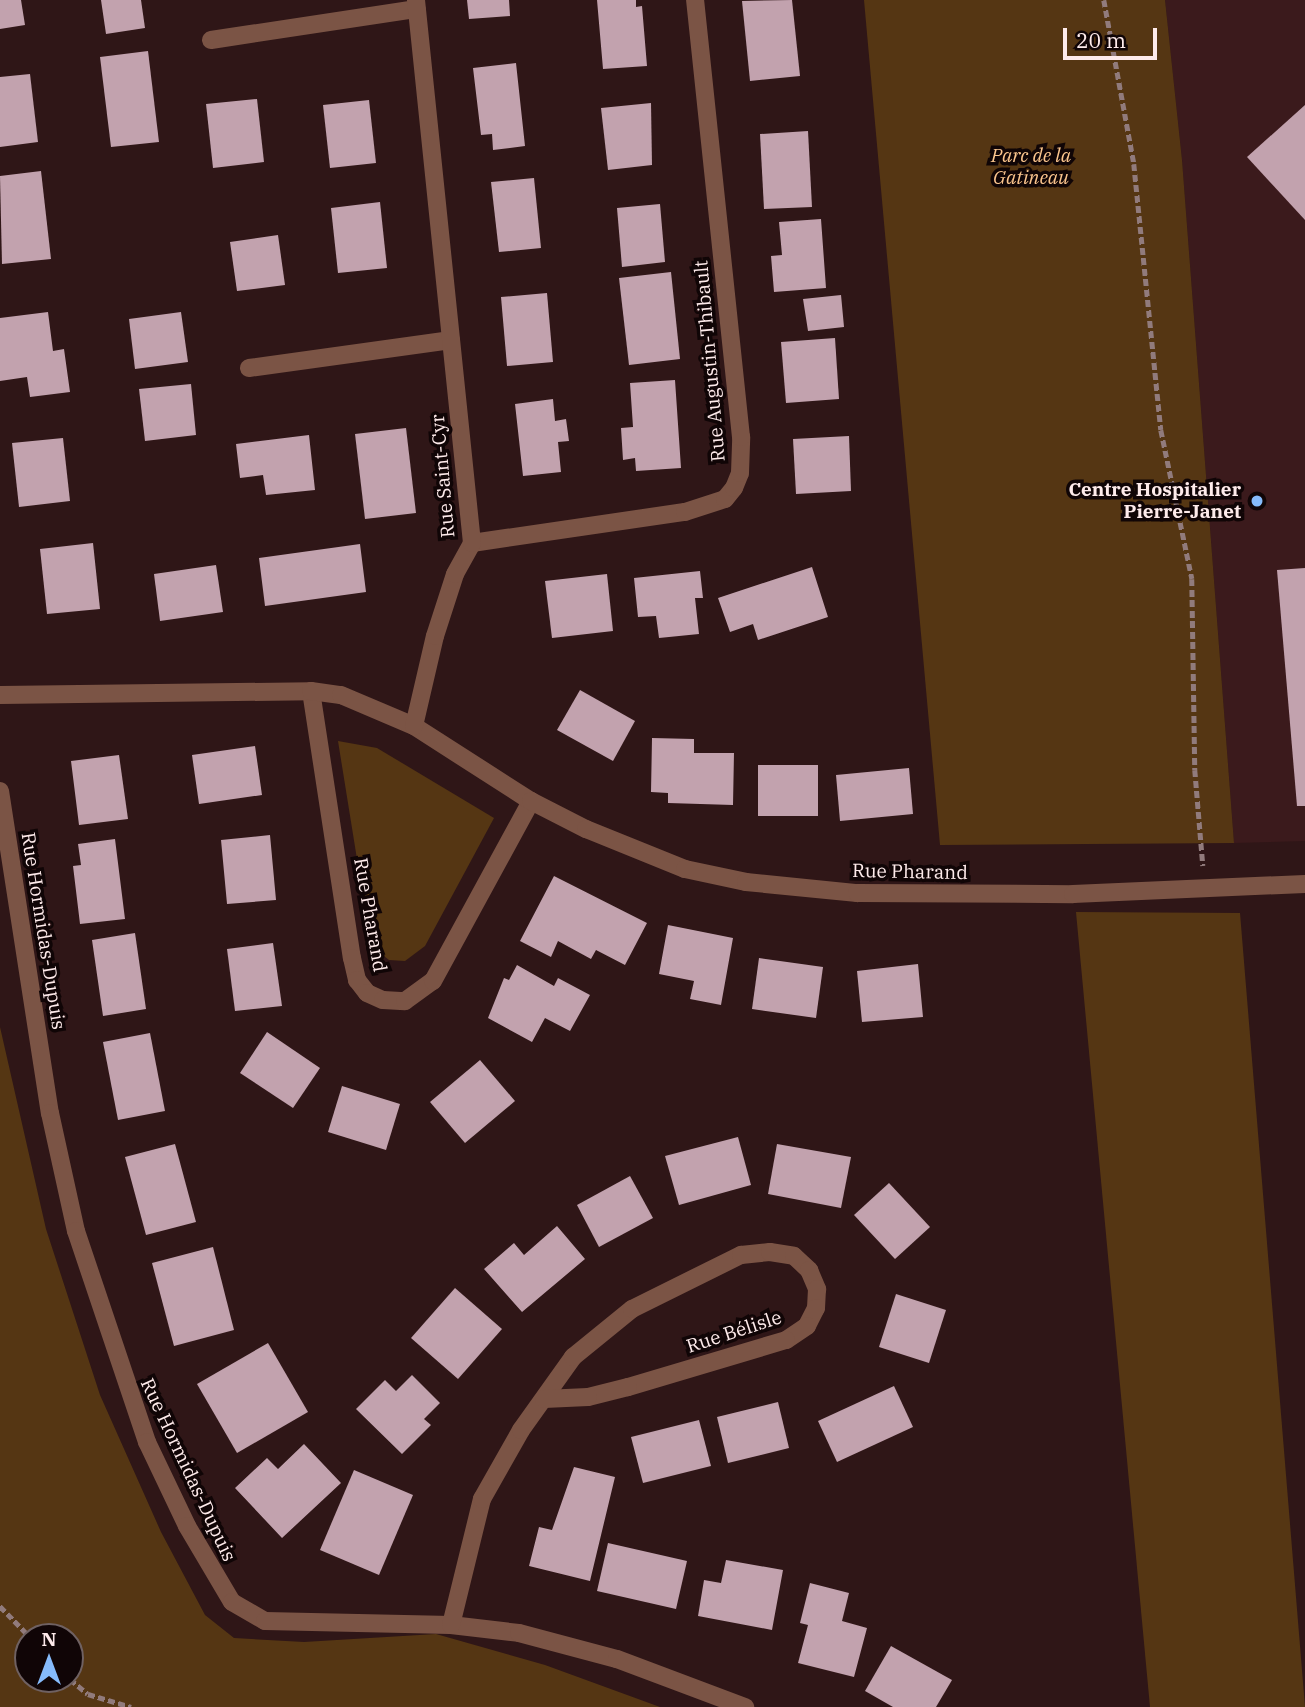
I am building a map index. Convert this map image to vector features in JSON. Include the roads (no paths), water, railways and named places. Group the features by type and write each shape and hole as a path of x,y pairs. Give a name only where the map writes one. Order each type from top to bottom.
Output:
{"street":[{"name":"Rue Augustin-Thibault","path":"472,543 685,512 725,499 734,488 740,473 741,437 695,0"},
{"name":"Rue Saint-Cyr","path":"211,40 416,5 472,543 454,574 435,636 414,726"},
{"path":"249,368 451,340"},
{"name":"Rue Pharand","path":"311,691 352,958 357,980 367,993 383,1000 405,1001 433,981 531,800"},
{"name":"Rue Pharand","path":"0,695 311,691 366,702 414,726 531,800 635,851 685,869 784,887 857,893 1205,891 1305,884"},
{"name":"Rue Hormidas-Dupuis","path":"0,791 50,1113 76,1231 147,1442 214,1577 232,1602 265,1621 451,1625 519,1633 617,1659 745,1707"},
{"name":"Rue Bélisle","path":"451,1625 482,1499 544,1399 573,1357 599,1332 632,1309 702,1271 741,1255 770,1252 794,1256 809,1270 817,1289 816,1308 807,1326 786,1340 588,1397 544,1399"}],"place":[{"name":"Centre Hospitalier Pierre-Janet","path":"1257,501"}],"park label":[{"name":"Parc de la Gatineau","path":"1031,167"}]}
